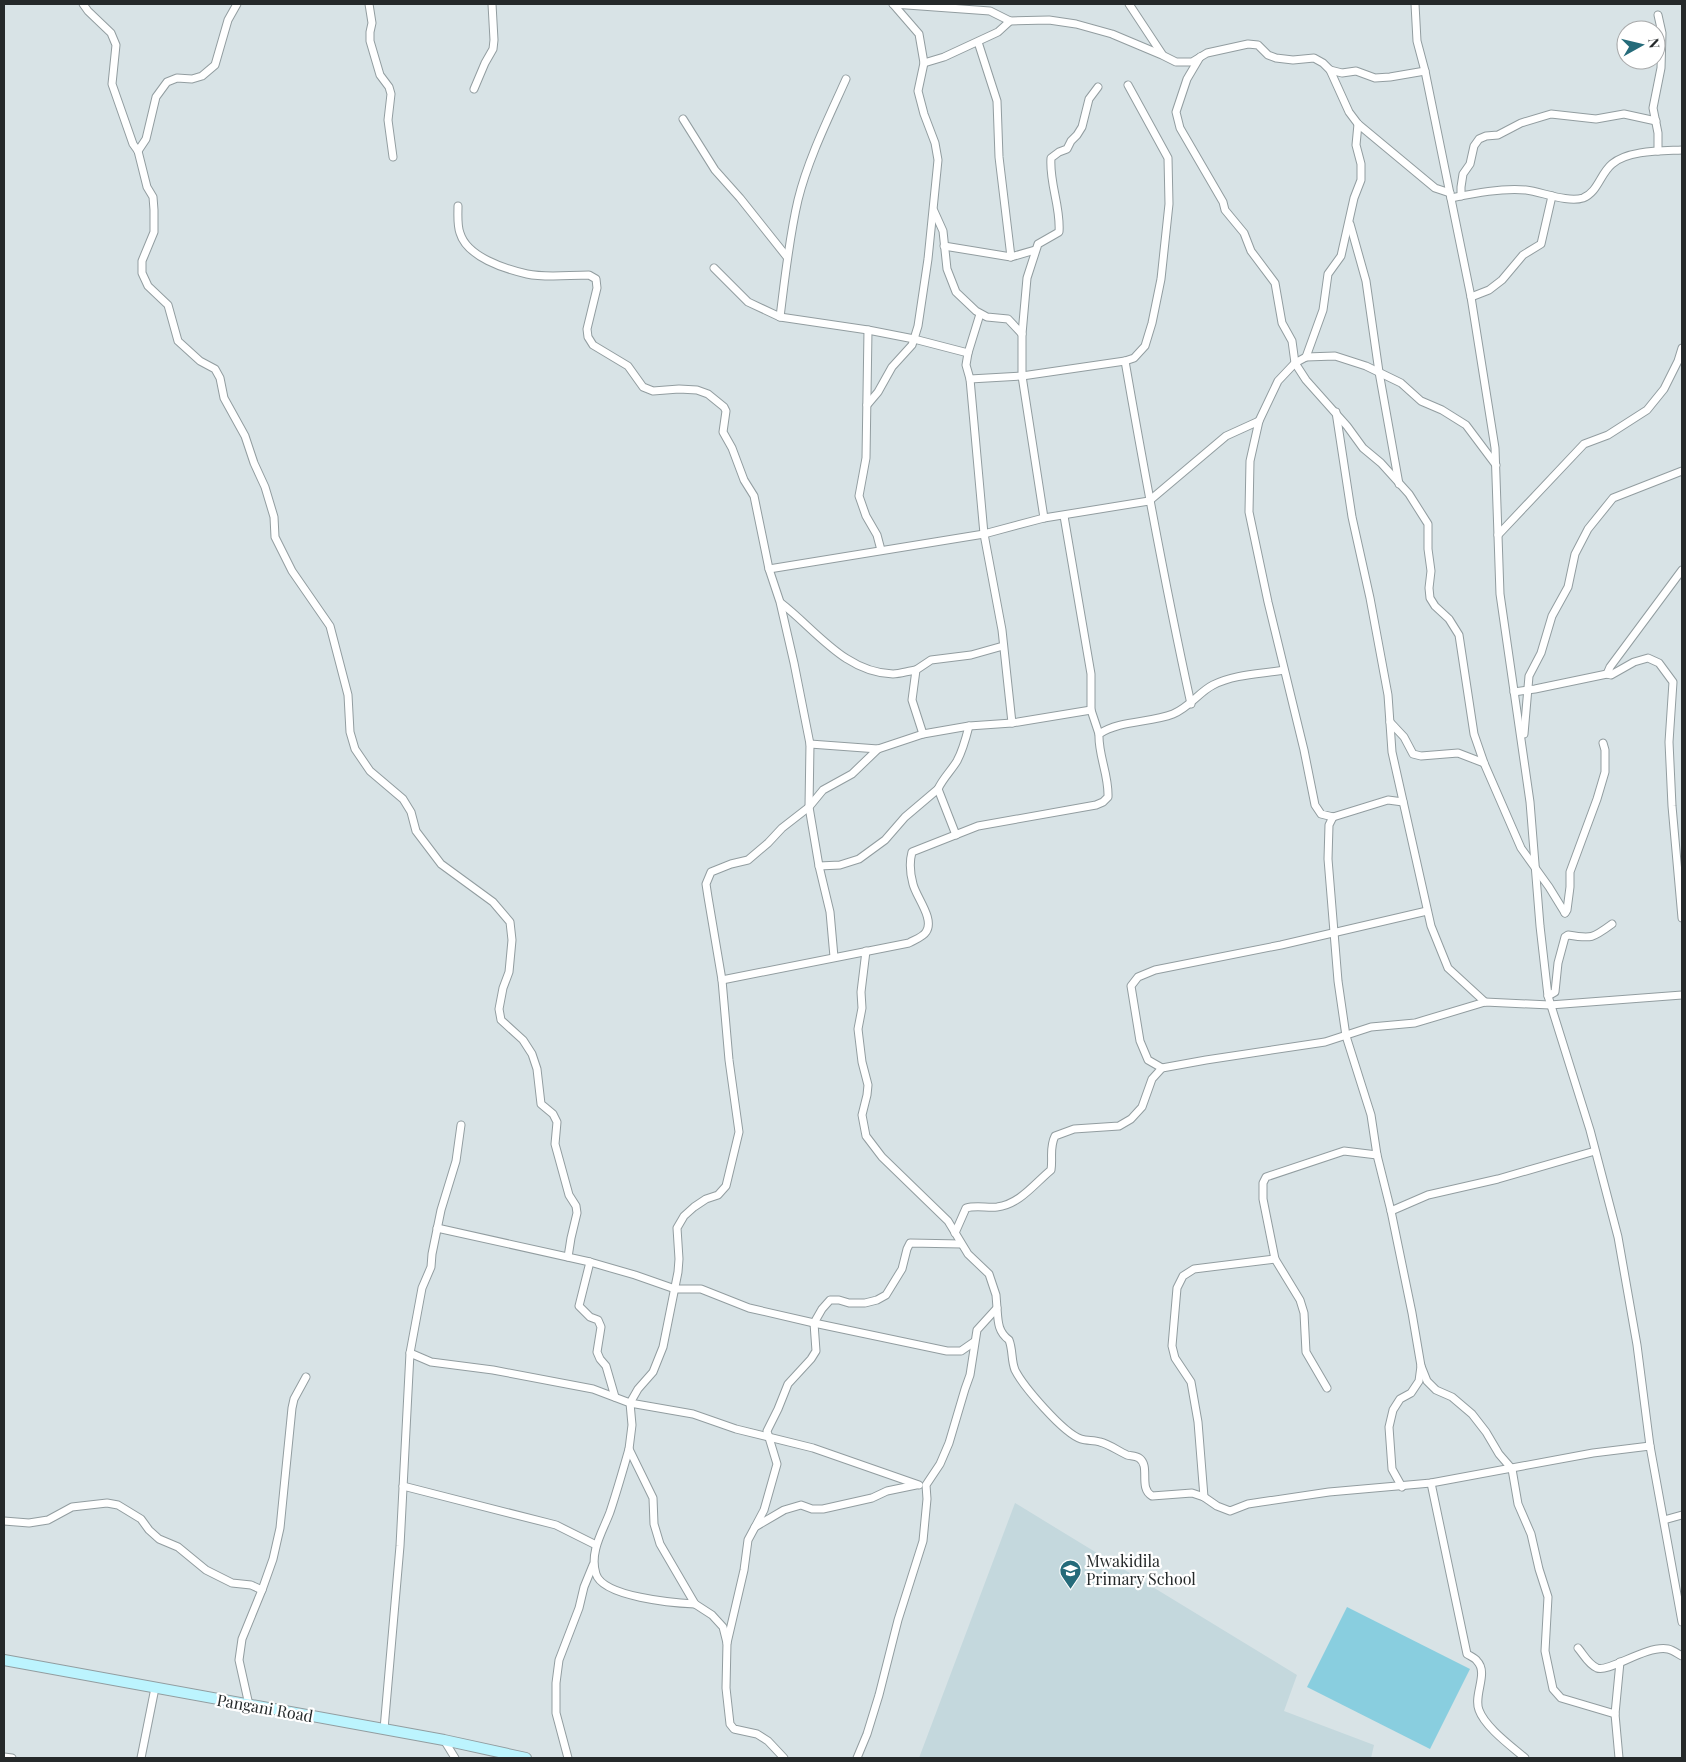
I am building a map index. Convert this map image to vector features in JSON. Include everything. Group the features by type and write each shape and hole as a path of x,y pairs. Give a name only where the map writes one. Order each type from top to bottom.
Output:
{"main road":[{"name":"Pangani Road","path":"4,1660 444,1740 526,1758"}],"street":[{"path":"84,4 88,11 111,33 116,45 112,84 133,144 138,151 147,187 152,197 154,232 142,261 142,273 148,286 168,306 178,341 200,361 215,369 220,378 224,398 244,436 264,487 274,516 275,536 292,570 330,626 348,695 350,732 355,749 370,771 403,799 411,812 416,831 441,864 493,902 510,922 512,940 509,972 503,988 499,1009 501,1020 523,1040 532,1054 537,1069 541,1104 553,1114 557,1122 555,1144 569,1195 576,1206 577,1213 568,1257"},
{"path":"138,151 146,139 156,97 167,82 177,78 192,79 202,76 215,65 228,20 236,4"},
{"path":"369,4 372,23 370,41 380,75 391,94 388,120 393,157"},
{"path":"474,89 493,49 492,4"},
{"path":"867,405 878,392 892,367 912,345 918,326 938,160 935,143 918,91 924,63 919,34 893,4 962,8 990,12 1010,22 1049,20 1076,24 1112,34 1176,62 1192,62 1207,53 1248,44 1258,45 1268,55 1276,58 1293,60 1314,58 1330,70 1349,112 1358,124 1435,188 1450,196 1461,196 1499,189 1528,190 1552,196 1581,199 1594,192 1612,164 1640,154 1682,150"},
{"path":"1129,4 1162,55"},
{"path":"1415,4 1417,41 1425,71 1471,297 1496,448 1500,594 1530,802 1548,996 1581,1100 1618,1237 1637,1345 1650,1446 1682,1622"},
{"path":"1658,15 1662,33 1661,68 1654,108 1658,133 1658,151"},
{"path":"924,63 944,57 978,42 998,32 1010,22"},
{"path":"978,42 997,101 999,157 1011,257"},
{"path":"1200,57 1187,79 1176,112 1180,128 1223,202 1225,210 1244,233 1251,251 1275,283 1282,323 1292,341 1295,363 1306,380 1336,412 1363,448 1381,463 1409,494 1428,524 1428,549 1431,570 1430,598 1435,606 1449,619 1459,635 1474,734 1484,763 1521,848 1549,887 1564,913 1567,910 1570,872 1600,792 1604,772 1605,750 1603,743"},
{"path":"1330,70 1342,73 1356,72 1375,78 1425,71"},
{"path":"780,317 798,199 819,140 846,79"},
{"path":"970,379 1022,376 1125,361 1134,358 1145,346 1161,279 1169,204 1168,158 1128,85"},
{"path":"1044,518 1022,376 1022,334 1027,278 1038,244 1059,232 1059,210 1050,168 1051,158 1067,149 1077,135 1082,126 1090,98 1098,87"},
{"path":"1461,196 1460,187 1463,174 1470,164 1474,146 1479,138 1498,135 1521,123 1551,114 1596,119 1624,114 1656,121"},
{"path":"683,119 715,170 788,257"},
{"path":"1306,357 1323,310 1328,274 1341,256 1354,198 1362,175 1356,145 1358,124"},
{"path":"1471,297 1489,290 1502,280 1523,255 1541,244 1552,196"},
{"path":"458,206 460,233 464,242 480,257 527,274 588,274 596,279 597,288 587,329 588,337 593,345 628,366 643,387 653,391 697,390 708,394 724,407 726,411 723,432 732,448 744,480 754,496 769,569 780,602 794,663 810,744 809,807 819,866 830,912 834,958"},
{"path":"933,208 943,231 947,269 956,292 980,314 987,317 1008,319 1022,334"},
{"path":"1350,222 1366,281 1379,372 1399,484"},
{"path":"944,246 1011,257 1035,250"},
{"path":"714,268 748,302 780,317 868,330 914,339 968,353"},
{"path":"980,314 966,365 970,379 984,534 1004,646 1012,723"},
{"path":"868,330 866,458 859,496 881,550"},
{"path":"1498,535 1584,444 1608,435 1647,410 1664,389 1678,361 1682,348"},
{"path":"1403,802 1388,800 1333,817 1321,814 1315,805 1249,512 1250,461 1259,421 1278,381 1295,363 1306,357 1336,356 1379,372 1401,383 1421,401 1442,410 1466,425 1496,465"},
{"path":"1125,361 1149,501 1191,704"},
{"path":"1336,412 1352,516 1388,695 1392,752 1431,926 1448,968 1486,1002"},
{"path":"769,569 984,534 1044,518 1149,501 1226,436 1259,421"},
{"path":"1523,749 1529,676 1541,653 1552,616 1568,587 1575,554 1588,529 1613,498 1682,471"},
{"path":"722,980 909,943 926,934 929,925 926,913 913,885 909,861 912,852 978,826 1066,812 1096,805 1108,796 1108,786 1099,742 1100,734 1092,710 1090,674 1064,516"},
{"path":"1607,674 1610,667 1682,570"},
{"path":"780,602 834,650 852,662 872,670 894,674 916,670 931,660 971,655 1004,646"},
{"path":"1514,692 1607,674 1611,675 1634,662 1648,658 1659,663 1673,682 1669,742 1672,806 1682,918"},
{"path":"916,670 912,700 923,734"},
{"path":"1100,734 1107,729 1156,720 1175,713 1191,704 1212,686 1239,676 1284,670"},
{"path":"1673,682 1682,680"},
{"path":"810,744 878,749 923,734 969,726 1012,723 1092,710"},
{"path":"1390,722 1404,738 1413,754 1421,756 1458,753 1484,763"},
{"path":"819,866 840,865 859,859 885,840 905,817 938,788 956,763 969,726"},
{"path":"568,1758 556,1713 556,1682 559,1660 594,1563 596,1545 610,1513 629,1449 632,1425 630,1402 653,1372 663,1347 679,1259 677,1228 684,1216 694,1207 706,1199 718,1195 726,1186 739,1132 729,1060 722,980 706,884 711,872 748,860 782,828 809,807 823,790 852,774 878,749"},
{"path":"938,788 956,835"},
{"path":"1333,817 1329,825 1328,859 1338,982 1346,1036 1371,1115 1377,1155 1391,1212 1421,1366 1427,1381 1436,1390 1452,1397 1472,1414 1486,1432 1499,1454 1512,1469 1518,1504 1531,1534 1548,1597 1545,1651 1553,1689 1561,1698 1615,1714"},
{"path":"1162,1068 1148,1060 1140,1041 1131,986 1138,977 1155,970 1281,945 1428,911"},
{"path":"1548,996 1555,992 1558,962 1565,937 1568,935 1586,938 1594,937 1612,924"},
{"path":"866,951 861,992 862,1008 858,1029 862,1062 868,1084 862,1115 866,1136 882,1157 942,1215 968,1254 989,1274 996,1296 998,1326 1001,1332 1010,1340 1011,1357 1016,1370 1042,1406 1060,1425 1079,1439 1101,1442 1128,1455 1139,1458 1144,1464 1148,1494 1152,1496 1192,1493 1204,1497 1216,1506 1230,1511 1248,1504 1280,1499 1330,1492 1431,1483 1593,1452 1650,1446"},
{"path":"955,1233 966,1208 995,1207 1015,1201 1051,1170 1051,1144 1055,1136 1074,1129 1119,1126 1131,1119 1142,1107 1152,1079 1162,1068 1325,1042 1371,1027 1415,1023 1486,1002 1550,1005 1682,995"},
{"path":"384,1729 400,1546 410,1352 422,1288 431,1267 440,1210 456,1161 462,1125"},
{"path":"1327,1388 1306,1352 1304,1313 1300,1300 1275,1259 1263,1198 1263,1183 1266,1177 1344,1151 1377,1155"},
{"path":"1391,1212 1428,1195 1498,1179 1595,1151"},
{"path":"438,1228 590,1262 675,1289 701,1289 749,1308 814,1323 947,1350 961,1351 974,1342"},
{"path":"784,1758 768,1741 757,1734 734,1729 730,1724 726,1688 727,1643 744,1570 748,1540 764,1510 777,1464 766,1431 778,1409 788,1384 816,1351 814,1323 830,1300 865,1303 886,1295 902,1269 910,1243 961,1244"},
{"path":"1204,1497 1198,1422 1191,1382 1175,1358 1172,1346 1177,1288 1182,1276 1194,1269 1275,1259"},
{"path":"590,1262 579,1306 590,1317 598,1320 601,1327 597,1352 606,1366 615,1397"},
{"path":"755,1527 784,1510 801,1505 812,1509 823,1509 872,1498 887,1491 922,1485 940,1464 949,1443 970,1375 977,1330 997,1308"},
{"path":"410,1352 431,1362 531,1377 593,1389 630,1402 693,1414 768,1438 813,1448 922,1485"},
{"path":"1402,1486 1392,1469 1389,1427 1396,1405 1400,1399 1411,1394 1419,1381 1421,1366"},
{"path":"249,1705 239,1660 242,1639 273,1559 280,1528 294,1399 306,1377"},
{"path":"629,1449 653,1498 654,1524 660,1544 695,1604 712,1615 723,1627 727,1643"},
{"path":"1431,1483 1468,1654 1478,1662 1482,1672 1477,1703 1479,1711 1486,1722 1525,1758"},
{"path":"857,1758 867,1734 879,1695 884,1669 922,1541 926,1507 922,1485"},
{"path":"403,1486 556,1525 596,1545"},
{"path":"4,1522 29,1523 48,1520 72,1507 107,1503 118,1505 141,1519 159,1539 178,1547 206,1570 232,1583 251,1585 262,1590"},
{"path":"1664,1520 1682,1515"},
{"path":"594,1563 596,1574 602,1583 617,1590 659,1601 695,1604"},
{"path":"1578,1648 1590,1664 1599,1669 1608,1668 1658,1649 1669,1650 1682,1656"},
{"path":"1619,1758 1615,1714 1620,1662"},
{"path":"141,1758 155,1688"},
{"path":"444,1740 455,1758"},
{"path":"4,1757 12,1758"}],"shaded area":[{"name":"Mwakidila Primary School","path":"1015,1503 1297,1675 1284,1711 1374,1745 1371,1758 919,1758"},
{"path":"1347,1607 1470,1669 1430,1749 1307,1687"}],"place":[{"name":"Mwakidila Primary School","path":"1070,1589"}]}
